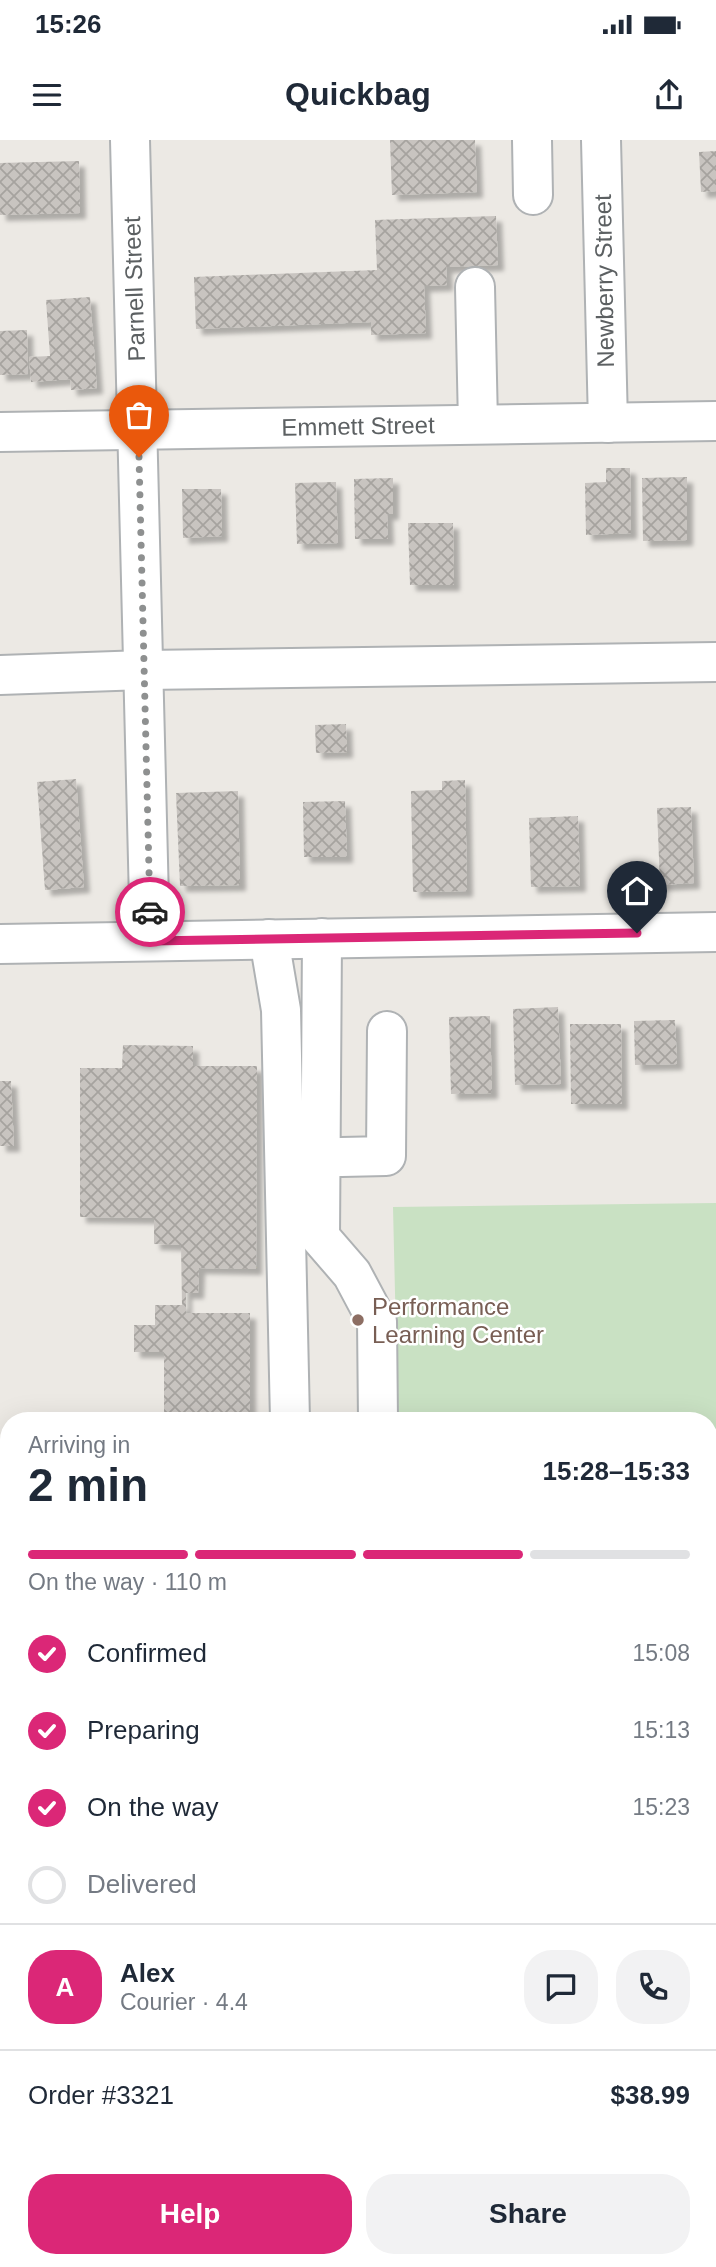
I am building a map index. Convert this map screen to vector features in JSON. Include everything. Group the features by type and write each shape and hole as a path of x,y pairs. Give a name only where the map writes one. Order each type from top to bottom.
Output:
{"street":[{"name":"Parnell Street","path":"130,140 150,941"},
{"path":"533,140 533,195"},
{"name":"Newberry Street","path":"601,140 608,423"},
{"path":"475,287 478,424"},
{"name":"Emmett Street","path":"0,432 716,421"},
{"path":"0,675 144,670 716,662"},
{"path":"0,944 716,932"},
{"path":"290,1412 303,1158 322,938"},
{"path":"269,939 303,1158 320,1237 352,1275 377,1321 378,1412"},
{"path":"303,1158 386,1156 387,1031"}],"green space":[{"path":"716,1203 716,1412 398,1412 393,1207"}],"building":[{"path":"390,140 475,140 477,192 392,195"},
{"path":"716,151 716,191 701,192 699,152"},
{"path":"79,161 80,213 0,215 0,163"},
{"path":"496,216 498,265 446,267 447,285 424,286 426,333 371,335 371,322 196,329 194,277 377,270 375,220"},
{"path":"90,297 97,388 71,390 70,379 31,382 29,357 50,356 46,300"},
{"path":"27,330 28,374 0,375 0,331"},
{"path":"606,468 630,468 631,533 586,535 585,483 606,482"},
{"path":"687,477 687,540 643,541 642,478"},
{"path":"393,478 393,514 387,514 388,539 355,539 354,479"},
{"path":"336,482 338,543 297,544 295,483"},
{"path":"182,489 221,489 222,536 183,538"},
{"path":"408,523 453,523 454,585 410,585"},
{"path":"346,724 347,752 316,753 315,725"},
{"path":"76,779 84,887 45,890 37,782"},
{"path":"465,780 467,891 413,892 411,791 442,790 442,781"},
{"path":"238,791 240,885 180,886 176,793"},
{"path":"345,801 347,857 304,857 303,802"},
{"path":"691,807 694,883 660,885 657,808"},
{"path":"578,816 580,886 531,887 529,818"},
{"path":"558,1007 561,1084 515,1085 513,1009"},
{"path":"490,1016 492,1093 451,1094 449,1017"},
{"path":"675,1020 677,1064 635,1065 634,1021"},
{"path":"570,1024 621,1024 622,1104 571,1104"},
{"path":"123,1045 193,1046 193,1066 257,1066 256,1269 199,1268 198,1293 186,1293 186,1313 250,1313 250,1412 164,1412 164,1352 134,1352 134,1325 155,1325 155,1305 182,1305 181,1245 154,1244 154,1218 80,1217 80,1068 122,1068"},
{"path":"0,1081 11,1081 14,1146 0,1146"}],"way so far":[{"path":"139,457 150,912"}],"place":[{"name":"Performance Learning Center","path":"358,1320"}],"route":[{"path":"150,912 150,941 637,933"}]}
